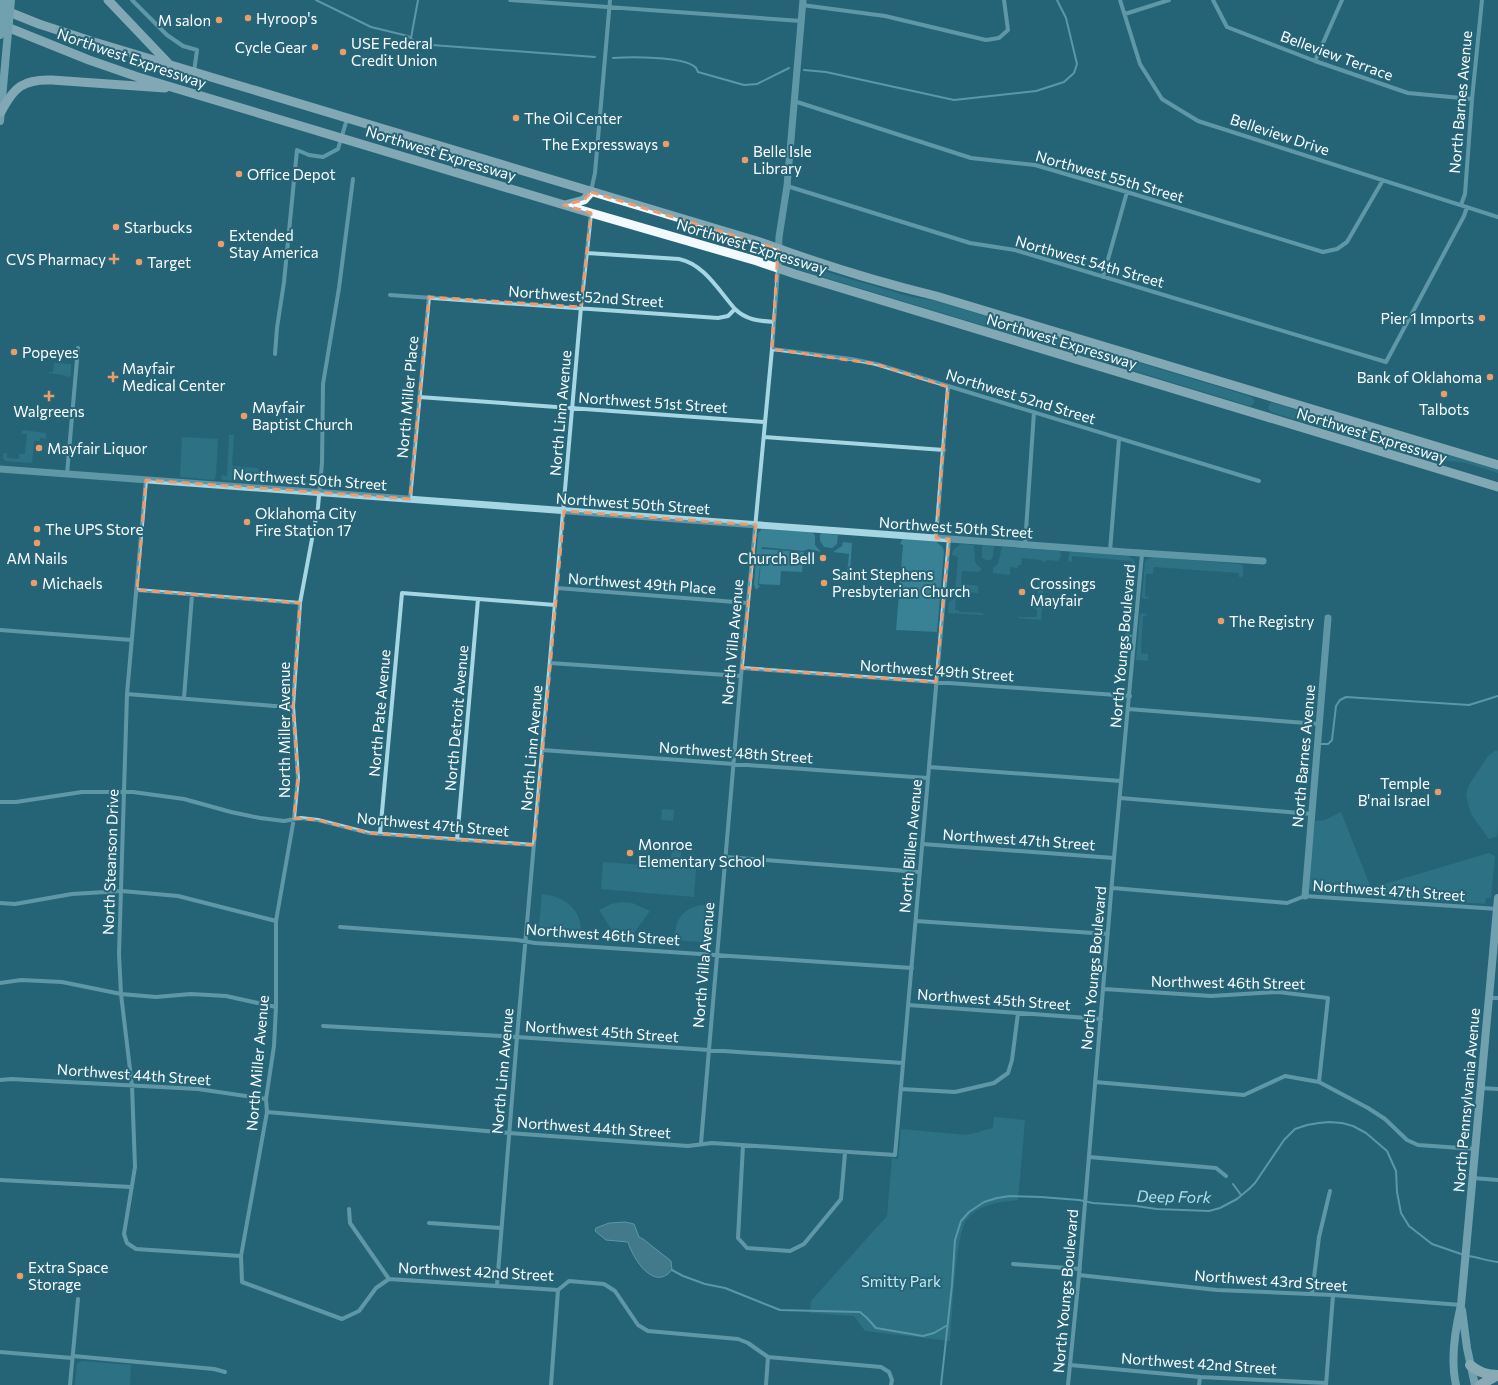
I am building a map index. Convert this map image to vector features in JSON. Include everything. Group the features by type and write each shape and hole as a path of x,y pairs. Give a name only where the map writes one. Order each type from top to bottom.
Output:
{"highway":[{"path":"108,0 170,65"},
{"name":"Northwest Expressway","path":"0,8 59,31 170,65 1498,465"},
{"name":"Northwest Expressway","path":"0,24 89,60 176,88 564,205 653,230 1498,487"},
{"path":"0,116 14,91 26,83 38,80 152,88 176,88"},
{"path":"564,205 584,200 591,192"},
{"path":"1470,1365 1479,1372 1498,1375"},
{"path":"1480,1385 1498,1375"}],"main road":[{"path":"0,35 3,0"},
{"path":"0,116 11,0"},
{"name":"North Pennsylvania Avenue","path":"1455,1384 1454,1348 1456,1327 1461,1305 1498,898"},
{"name":"North Pennsylvania Avenue","path":"1461,1305 1470,1365 1476,1385"}],"street":[{"path":"132,0 167,35 183,46 197,50 194,72"},
{"path":"510,0 801,20"},
{"path":"591,192 595,173 610,0"},
{"path":"802,2 885,16 986,40 999,38 1008,30 1004,0"},
{"name":"Belleview Drive","path":"1120,0 1140,64 1162,99 1198,121 1498,217"},
{"path":"1125,14 1169,0"},
{"name":"Belleview Terrace","path":"1213,0 1227,27 1315,61 1408,93 1472,99"},
{"path":"1315,61 1342,0"},
{"name":"North Barnes Avenue","path":"1461,205 1465,194 1472,99 1482,0"},
{"name":"North Villa Avenue","path":"701,1143 741,676 766,422 780,225 787,186 802,2"},
{"name":"Northwest 55th Street","path":"794,101 971,158 1035,165 1323,252 1337,249 1348,242 1383,180"},
{"path":"275,354 277,328 284,282 297,150 309,155 324,157 338,149 347,118"},
{"name":"North Miller Avenue","path":"241,1256 267,1112 266,1099 274,1046 276,1006 276,921 294,818 298,778 293,706 300,603 318,506 322,449 323,384 339,288 353,179"},
{"name":"Northwest 54th Street","path":"787,186 970,243 1015,250 1386,362 1464,216 1467,207"},
{"path":"1103,277 1127,192"},
{"name":"North Linn Avenue","path":"497,1285 542,750 581,307 591,213"},
{"path":"586,253 684,260 701,270 735,309 748,318 774,322"},
{"name":"Northwest 52nd Street","path":"390,295 581,307 718,318 728,316 735,309"},
{"name":"North Miller Place","path":"410,499 429,297"},
{"path":"67,475 78,348"},
{"name":"Northwest 52nd Street","path":"772,349 851,359 876,364 1259,481"},
{"path":"936,538 948,387"},
{"name":"Northwest 51st Street","path":"419,397 766,422"},
{"path":"1025,545 1034,412"},
{"path":"764,437 944,450"},
{"name":"North Youngs Boulevard","path":"1110,551 1120,438"},
{"name":"Northwest 50th Street","path":"0,469 1142,554 1263,561"},
{"name":"North Steanson Drive","path":"146,480 128,694 124,791 120,954 121,994 132,1086 135,1167 124,1234 127,1243 136,1249 241,1256"},
{"name":"North Billen Avenue","path":"895,1155 949,539"},
{"name":"North Youngs Boulevard","path":"1068,1385 1080,1269 1084,1208 1113,888 1114,858 1142,554"},
{"name":"Northwest 49th Place","path":"557,588 748,603"},
{"path":"137,590 300,603"},
{"name":"North Pate Avenue","path":"380,834 402,593 478,599"},
{"path":"184,698 192,595"},
{"path":"478,599 555,605"},
{"name":"North Detroit Avenue","path":"457,840 478,599"},
{"name":"North Barnes Avenue","path":"1305,896 1328,618"},
{"path":"0,630 132,640"},
{"path":"550,663 741,676"},
{"name":"Northwest 49th Street","path":"742,668 1130,696"},
{"path":"128,694 274,706 293,706"},
{"path":"1128,710 1319,724"},
{"name":"Northwest 48th Street","path":"542,750 927,778"},
{"path":"929,768 1121,781"},
{"name":"Northwest 47th Street","path":"0,802 30,800 82,792 124,791 184,799 230,812 260,818 284,820 301,818 318,820 359,832 534,845"},
{"path":"1120,798 1312,814"},
{"name":"Northwest 47th Street","path":"922,844 1114,858"},
{"path":"725,858 919,872"},
{"name":"Northwest 47th Street","path":"1113,888 1287,903 1305,896 1498,908"},
{"path":"0,903 15,904 72,894 122,891 178,896 276,921"},
{"path":"916,921 1108,934"},
{"name":"Northwest 46th Street","path":"340,927 912,968"},
{"path":"0,983 21,980 62,982 121,994 156,997 191,994 226,996 276,1006"},
{"name":"Northwest 46th Street","path":"1104,989 1210,996 1278,992 1328,998 1319,1082"},
{"path":"1489,998 1498,998"},
{"name":"Northwest 45th Street","path":"908,1005 1101,1019"},
{"path":"901,1089 955,1092 994,1083 1008,1073 1012,1060 1018,1013"},
{"name":"Northwest 45th Street","path":"323,1026 903,1063"},
{"path":"1095,1082 1244,1095 1285,1076 1319,1082 1368,1108 1385,1119 1407,1140 1418,1144 1476,1149"},
{"name":"Northwest 44th Street","path":"0,1080 11,1079 198,1089 266,1099"},
{"path":"1481,1088 1498,1089"},
{"name":"Northwest 44th Street","path":"267,1112 509,1133 688,1146 701,1143 712,1143 845,1153 895,1155"},
{"path":"743,1146 738,1238 747,1248 790,1252 804,1244 842,1199 845,1153"},
{"path":"1089,1158 1216,1168 1226,1176"},
{"path":"1473,1178 1498,1180"},
{"path":"0,1180 131,1187"},
{"path":"1312,1294 1319,1238 1330,1191"},
{"path":"349,1209 350,1223 389,1279"},
{"path":"429,1223 501,1228"},
{"name":"Northwest 42nd Street","path":"241,1256 242,1282 342,1319 359,1312 376,1288 389,1279 558,1290 569,1281 604,1284 615,1291 638,1325 648,1332 738,1339 748,1343 768,1357 881,1367 889,1372 892,1380 891,1385"},
{"path":"1013,1264 1080,1269"},
{"name":"Northwest 43rd Street","path":"1079,1276 1217,1290 1333,1295 1461,1305"},
{"path":"551,1385 558,1290"},
{"path":"1326,1384 1333,1295"},
{"path":"70,1385 78,1298"},
{"path":"0,1352 214,1369 225,1372"},
{"path":"766,1385 768,1357"},
{"name":"Northwest 42nd Street","path":"1070,1365 1200,1377 1326,1384"},
{"path":"1199,1385 1200,1377"}],"highlighted area":[{"path":"591,192 763,243 778,249 772,349 876,364 948,387 936,538 949,539 936,682 742,668 756,525 564,511 534,845 369,833 318,820 294,818 298,778 293,706 300,603 137,590 146,480 410,499 429,297 581,307 591,213 564,205 584,200"}],"green space":[{"path":"790,264 799,264 911,297 936,301 1252,397 1255,402 1250,406 800,270"},
{"path":"54,363 71,364 71,375 68,377 49,373 48,372 53,372"},
{"path":"1270,403 1498,470 1498,473 1466,463 1419,457 1271,412 1268,408"},
{"path":"22,430 46,433 46,439 40,438 40,441 34,441 32,463 5,461 3,457 4,453 7,453 7,458 19,459 19,454 25,454 27,434 22,434"},
{"path":"229,435 234,435 232,466 257,468 260,476 258,483 222,480 221,475 227,476"},
{"path":"182,437 218,439 216,475 214,480 180,477"},
{"path":"762,529 812,532 815,535 815,545 821,552 809,549 803,551 762,547 758,585 760,586 756,590 754,585 758,533"},
{"path":"820,534 838,535 837,544 832,548 824,547 820,541"},
{"path":"903,538 936,541 943,548 944,552 937,632 896,630 903,545 900,544"},
{"path":"843,542 852,543 850,574 847,574 849,554 833,552 842,546"},
{"path":"961,544 974,545 974,559 977,565 981,568 981,571 962,571 961,584 978,586 978,593 955,591 958,557 952,555 952,553 955,548"},
{"path":"983,545 994,546 991,560 982,558"},
{"path":"1002,547 1060,551 1061,556 1058,561 1047,560 1044,562 1040,560 1022,558 1021,565 1018,565 1018,568 1010,567 1010,575 993,573 993,568 998,564"},
{"path":"762,549 804,552 802,572 781,571 780,585 759,584"},
{"path":"1071,551 1128,556 1134,560 1136,567 1132,567 1132,561 1072,556 1072,561 1070,562 1068,560"},
{"path":"1154,557 1240,564 1243,566 1243,575 1239,577 1239,573 1154,567 1153,574 1146,574 1145,596 1150,598 1144,599 1142,597 1145,562"},
{"path":"1132,575 1135,577 1133,599 1131,600 1129,599"},
{"path":"1039,576 1044,584 1041,620 1018,618 1037,617 1037,609 1032,608 1033,605 1037,605"},
{"path":"955,598 955,610 959,610 959,612 983,613 983,615 948,613 949,602"},
{"path":"1131,607 1130,634 1126,634 1128,608"},
{"path":"1143,613 1149,615 1143,616 1141,653 1148,654 1148,661 1136,660 1140,615"},
{"path":"1496,750 1498,751 1498,824 1497,836 1489,839 1471,814 1466,795 1469,785 1488,756"},
{"path":"662,809 674,810 673,821 661,820"},
{"path":"1341,812 1371,888 1489,853 1495,856 1491,898 1486,898 1485,904 1314,892 1309,889 1308,885 1315,821 1325,820"},
{"path":"672,847 681,848 681,858 671,858"},
{"path":"603,862 696,869 694,897 601,889"},
{"path":"542,894 550,895 565,901 575,911 581,925 581,934 542,930 539,926"},
{"path":"621,902 632,903 650,911 631,937 625,939 616,936 599,910 611,904"},
{"path":"701,905 711,906 708,940 702,942 674,940 676,927 680,917 688,910"},
{"name":"Smitty Park","path":"994,1117 1025,1120 1018,1200 997,1203 984,1207 972,1214 967,1219 963,1227 957,1258 950,1341 865,1331 854,1316 810,1313 811,1301 887,1216 892,1158 898,1159 901,1129 967,1135 993,1128"},
{"path":"83,1361 131,1365 130,1385 75,1385 77,1364"}],"shaded area":[{"path":"625,1222 634,1224 639,1237 671,1261 672,1270 665,1276 658,1277 645,1271 634,1257 628,1242 606,1240 595,1231 596,1228 609,1223"}],"waterway":[{"path":"316,0 371,27 408,36 418,44 595,57"},
{"path":"411,38 418,0"},
{"path":"804,70 826,72 954,100 1036,91 1064,82 1074,73 1077,64 1066,18 1057,0"},
{"path":"613,58 656,58 689,63 695,67 698,72 744,85 757,84 789,68"},
{"path":"1126,635 1131,636"},
{"path":"1320,744 1328,744 1332,740 1336,706 1340,700 1346,697 1469,705 1498,696"},
{"name":"Deep Fork","path":"941,1385 952,1285 955,1240 961,1221 969,1212 984,1202 997,1198 1010,1196 1041,1197 1157,1209 1209,1211 1220,1208 1237,1199 1249,1189 1255,1183 1284,1140 1295,1129 1319,1123 1342,1123 1353,1126 1366,1133 1387,1151 1396,1171 1397,1192 1401,1213 1409,1226 1432,1244 1464,1255"},
{"path":"1233,1184 1241,1195"},
{"name":"Deep Fork","path":"1468,1256 1498,1262"},
{"path":"672,1270 683,1276 705,1284 725,1288 780,1310 860,1312 876,1328 923,1336 934,1333 946,1326"}],"place":[{"name":"Hyroop's","path":"248,18"},
{"name":"M salon","path":"219,20"},
{"name":"Cycle Gear","path":"315,47"},
{"name":"USE Federal Credit Union","path":"343,52"},
{"name":"The Oil Center","path":"516,118"},
{"name":"The Expressways","path":"666,144"},
{"name":"Belle Isle Library","path":"745,160"},
{"name":"Office Depot","path":"239,174"},
{"name":"Starbucks","path":"116,227"},
{"name":"Extended Stay America","path":"221,244"},
{"name":"CVS Pharmacy","path":"114,259"},
{"name":"Target","path":"139,262"},
{"name":"Pier 1 Imports","path":"1482,318"},
{"name":"Popeyes","path":"14,352"},
{"name":"Mayfair Medical Center","path":"113,377"},
{"name":"Bank of Oklahoma","path":"1490,377"},
{"name":"Talbots","path":"1444,394"},
{"name":"Walgreens","path":"49,396"},
{"name":"Mayfair Baptist Church","path":"244,416"},
{"name":"Mayfair Liquor","path":"39,448"},
{"name":"Oklahoma City Fire Station 17","path":"247,522"},
{"name":"The UPS Store","path":"37,529"},
{"name":"AM Nails","path":"37,543"},
{"name":"Church Bell","path":"823,558"},
{"name":"Michaels","path":"34,583"},
{"name":"Saint Stephens Presbyterian Church","path":"824,583"},
{"name":"Crossings Mayfair","path":"1022,592"},
{"name":"The Registry","path":"1221,621"},
{"name":"Temple B'nai Israel","path":"1438,792"},
{"name":"Monroe Elementary School","path":"630,853"},
{"name":"Extra Space Storage","path":"20,1276"}]}
